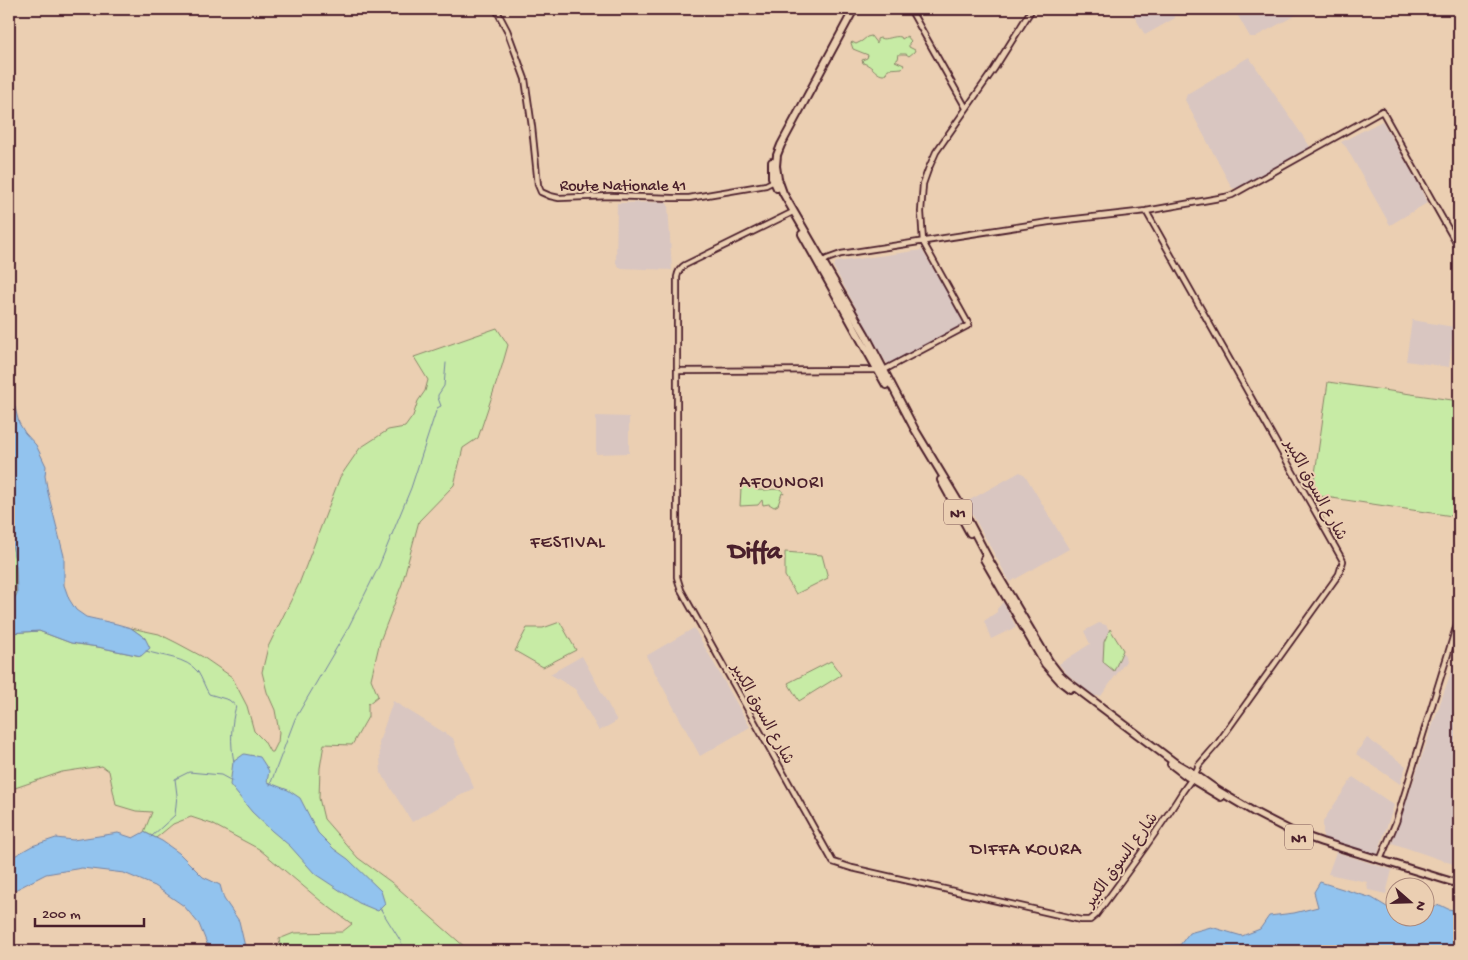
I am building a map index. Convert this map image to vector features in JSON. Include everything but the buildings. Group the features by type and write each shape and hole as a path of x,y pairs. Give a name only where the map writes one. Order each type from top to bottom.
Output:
{"highway":[{"path":"792,212 776,180 777,155 780,145 852,9"},
{"name":"N1","path":"792,212 821,264 865,334 881,370 958,501 989,560 1048,661 1059,674 1191,776 1291,831 1459,884"}],"street":[{"name":"Route Nationale 41","path":"496,9 507,30 525,79 538,185 542,192 559,198 610,196 689,198 766,185 776,180"},
{"path":"910,9 966,108"},
{"path":"677,371 881,370 969,325 923,242 921,212 924,184 936,152 994,70 1032,9"},
{"path":"821,264 827,259 841,254 1049,222 1146,211 1232,195 1382,111 1459,248"},
{"name":"شارع السوق الكبير","path":"792,212 681,268 678,277 677,562 678,582 681,590 833,862 980,898 1081,920 1090,920 1096,915 1156,832 1191,776 1218,743 1339,574 1343,561 1146,211"},
{"path":"1378,860 1396,822 1459,618"}],"shaded area":[{"path":"1130,9 1170,9 1175,18 1145,35"},
{"path":"1234,9 1307,9 1255,37 1250,37"},
{"path":"1249,57 1311,148 1238,188 1232,188 1185,100 1187,94"},
{"path":"1382,121 1418,183 1427,203 1390,225 1346,147 1341,142"},
{"path":"666,202 668,205 672,270 620,268 616,263 617,203"},
{"path":"922,250 966,323 889,365 885,361 833,266 836,262"},
{"path":"1412,320 1454,327 1449,367 1406,361"},
{"path":"596,416 629,417 629,453 596,454"},
{"path":"1020,472 1025,475 1069,549 1010,582 967,505 968,501"},
{"path":"1003,602 1016,627 991,639 984,621 997,612 997,609"},
{"path":"1099,623 1106,625 1125,656 1126,661 1101,696 1094,696 1066,673 1059,664 1090,644 1084,631"},
{"path":"694,628 750,727 700,756 646,656"},
{"path":"582,656 617,721 599,731 575,689 550,674"},
{"path":"1454,663 1459,665 1459,866 1392,843"},
{"path":"393,701 453,738 474,788 412,822 381,773 379,742"},
{"path":"1367,738 1406,766 1400,784 1356,754"},
{"path":"1353,777 1394,805 1377,856 1323,838 1323,821"},
{"path":"1336,852 1392,870 1390,878 1386,878 1386,894 1368,890 1367,882 1328,874"}],"green space":[{"path":"871,36 877,44 877,39 880,38 901,37 902,39 907,36 911,41 909,47 915,50 909,56 899,54 898,59 895,61 904,65 902,68 888,69 885,75 882,75 863,63 862,60 867,58 868,55 853,49 851,43 856,44"},
{"path":"497,328 508,345 502,366 478,438 463,448 454,485 419,521 402,584 380,641 371,679 378,696 368,704 368,717 352,745 324,744 320,768 319,798 324,819 358,858 391,882 466,948 476,951 281,951 279,939 294,933 342,932 352,924 322,902 259,849 212,824 191,817 173,824 156,838 144,832 152,812 136,811 116,805 109,771 102,766 62,772 9,790 9,633 39,631 71,643 141,656 145,638 131,628 159,634 203,657 232,677 247,706 254,731 264,741 270,752 273,752 278,742 279,732 275,710 267,692 262,672 268,647 299,584 340,477 360,448 388,430 405,427 413,416 428,380 414,357"},
{"path":"1328,382 1459,401 1459,517 1312,495"},
{"path":"747,482 760,485 756,488 757,490 779,489 784,494 782,493 778,505 774,507 769,504 763,505 762,500 758,505 740,506 741,488"},
{"path":"9,523 16,567 17,594 9,606"},
{"path":"785,552 822,555 828,578 796,594 785,576"},
{"path":"560,622 576,650 543,667 515,651 527,628 543,628"},
{"path":"1110,629 1123,650 1114,671 1103,662 1104,642"},
{"path":"831,661 841,675 799,701 788,683"}],"water":[{"path":"9,392 19,423 36,445 46,466 45,476 64,556 64,585 69,599 76,610 86,617 131,628 145,638 150,648 141,656 71,643 39,631 9,633 9,606 17,594 16,567 9,523"},
{"path":"244,754 260,757 269,771 267,782 288,790 300,798 318,833 381,891 385,904 378,911 359,903 315,874 290,846 252,812 230,785 233,762"},
{"path":"144,832 162,841 179,853 203,877 220,885 224,899 239,921 246,951 210,951 199,924 184,906 155,886 124,873 82,868 46,874 13,891 9,896 9,859 32,846 56,838 73,840 118,833 133,838"},
{"path":"1320,882 1372,898 1386,906 1386,928 1436,928 1436,906 1440,905 1459,911 1459,951 1121,951 1135,947 1180,945 1189,933 1211,927 1242,936 1260,929 1269,916 1294,913 1318,907 1314,892"}],"waterway":[{"path":"270,785 295,719 347,630 379,566 411,488 437,408 441,406 438,395 444,386 446,363"},
{"path":"146,651 187,663 198,672 209,694 229,700 236,706 232,734 234,762"},
{"path":"151,837 175,815 177,795 175,779 189,772 221,775 232,781"},
{"path":"380,908 405,951"}],"district":[{"name":"AFOUNORI","path":"782,481"},
{"name":"FESTIVAL","path":"568,541"},
{"name":"Diffa","path":"755,549"},
{"name":"DIFFA KOURA","path":"1026,848"}]}
